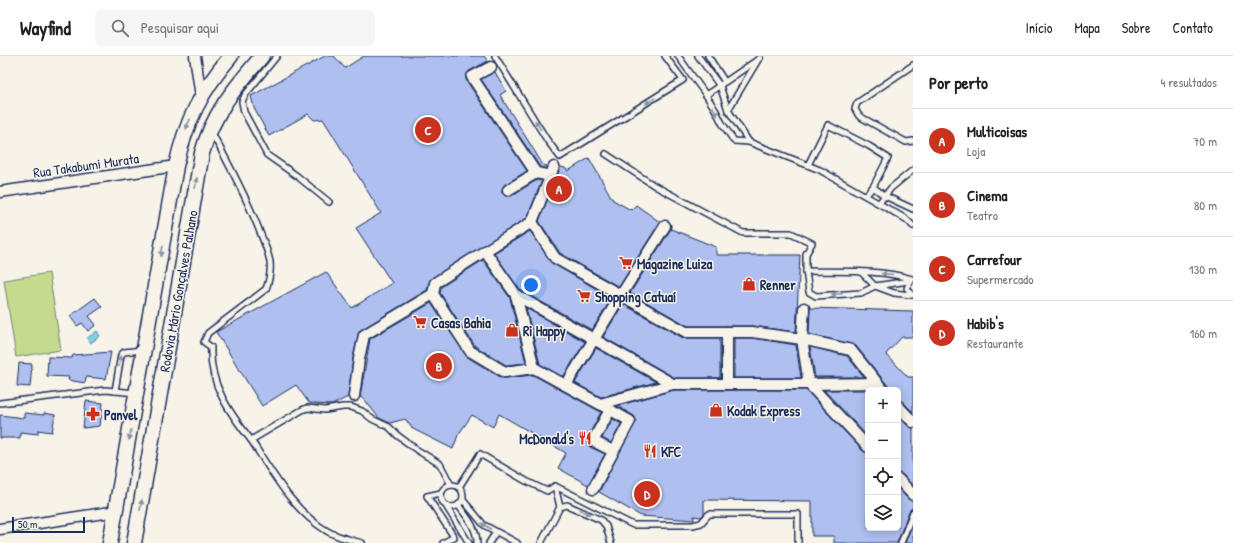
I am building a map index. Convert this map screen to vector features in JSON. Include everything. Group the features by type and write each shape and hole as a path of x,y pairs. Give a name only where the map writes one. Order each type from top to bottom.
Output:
{"main road":[{"name":"Rodovia Mário Gonçalves Palhano","path":"110,543 117,511 176,166 182,140 201,97 231,56"},
{"name":"Rodovia Mário Gonçalves Palhano","path":"134,543 199,165 210,128 221,107 262,56"}],"street":[{"path":"195,56 201,97"},
{"path":"491,67 472,77 536,173"},
{"name":"Rua Takabumi Murata","path":"0,192 176,166"},
{"path":"508,190 536,173 553,172 532,222 434,283 433,294 470,352 505,372 534,368 630,421 593,488"},
{"path":"532,222 555,258 686,332 752,332 802,339 851,350 880,387"},
{"path":"566,385 665,226"},
{"path":"485,251 516,295 534,368"},
{"path":"354,396 364,335 433,294"},
{"path":"516,295 673,384"},
{"path":"804,308 802,339 809,384 865,444"},
{"path":"727,384 728,332"},
{"path":"600,404 673,384 809,384 880,387"},
{"path":"901,409 913,422"},
{"path":"610,410 593,441 613,451"},
{"path":"901,482 913,495"},
{"path":"0,529 117,511"}],"lane":[{"path":"277,56 246,95 242,102 244,112 267,155 297,176 329,202"},
{"path":"495,56 547,140 560,158 683,80 665,56"},
{"path":"678,56 706,95 734,141 749,142 820,170 906,219 913,226"},
{"path":"698,56 720,86 728,110 749,142"},
{"path":"708,56 725,82"},
{"path":"706,95 761,57"},
{"path":"728,110 761,57"},
{"path":"913,65 857,103 855,109 859,116 906,142 913,141"},
{"path":"808,165 828,125 869,146 888,158 873,187 866,196"},
{"path":"210,128 252,213 270,262 269,280 266,289 208,334 204,342 211,347 214,377 223,400 233,418 251,440 292,500 308,518 328,532 362,543"},
{"path":"606,154 655,186 743,233 791,233 812,243 806,254 806,271 809,292 816,296 861,293 875,286 911,280"},
{"path":"879,203 891,188 913,170"},
{"path":"873,187 886,196 913,209"},
{"path":"806,271 861,272 899,275 911,280"},
{"path":"861,272 875,286 894,293 912,295"},
{"path":"911,280 907,288 912,295"},
{"path":"115,391 121,355 124,352 144,350"},
{"path":"0,403 105,390 137,393"},
{"path":"251,440 307,408 325,410 343,407 357,408 362,410 372,419 389,427 417,450 440,464 451,485"},
{"path":"459,487 480,454 526,482 546,491 555,486"},
{"path":"469,543 442,500 441,493 445,487 451,485 459,487 463,494 463,500 481,523 517,543"},
{"path":"541,543 560,507 555,486"},
{"path":"555,486 633,525 693,525 701,523 709,514 798,514 798,543"},
{"path":"441,493 427,496 454,537 443,543"},
{"path":"445,505 452,507 458,505 463,500"},
{"path":"458,505 474,527 477,536 477,543"},
{"path":"560,507 564,505 569,506 601,520 606,526 611,543"},
{"path":"901,543 913,512"},
{"path":"488,543 496,532"}],"green space":[{"path":"49,273 61,350 16,357 4,280"}],"water":[{"path":"97,331 100,336 91,343 87,338"}],"building":[{"path":"325,56 334,56 345,68 364,56 484,56 488,61 469,71 466,80 527,171 504,185 502,193 505,196 511,196 537,180 542,181 527,218 432,278 429,282 427,290 359,331 353,358 348,397 332,405 309,403 296,385 262,406 216,332 326,272 352,308 392,283 356,228 381,213 323,119 314,120 308,114 269,136 254,108 251,96"},
{"path":"495,72 506,91 500,95 543,165 547,166 546,168 540,167 481,79"},
{"path":"589,158 613,200 631,210 636,205 660,222 619,287 560,253 539,221 560,167 565,168 568,171"},
{"path":"671,229 716,247 716,255 800,255 796,332 752,326 688,326 630,293"},
{"path":"530,231 552,263 612,298 592,330 520,290 494,253"},
{"path":"483,260 510,298 526,363 506,365 475,346 440,293 441,287"},
{"path":"95,298 102,307 89,316 96,325 88,331 82,323 77,326 70,316"},
{"path":"431,303 467,357 502,378 533,375 601,412 587,438 587,442 590,447 605,454 588,485 558,468 566,453 499,414 493,427 472,415 458,435 453,449 413,429 405,419 390,423 379,418 364,399 360,397 370,339"},
{"path":"623,304 683,338 720,338 720,378 675,378 603,337"},
{"path":"526,308 585,342 563,377 540,364"},
{"path":"810,308 913,311 913,337 902,337 886,354 908,377 913,377 913,412 901,401 901,387 888,387 856,346 809,334"},
{"path":"734,338 752,338 796,345 801,378 734,378"},
{"path":"810,347 847,356 864,377 815,377"},
{"path":"596,348 656,382 601,397 575,383"},
{"path":"111,352 106,379 86,377 85,383 68,380 69,377 47,376 48,357 72,358 73,355"},
{"path":"19,363 32,364 30,387 17,386"},
{"path":"674,390 806,390 865,452 865,531 901,531 901,491 908,499 913,501 913,508 909,511 897,543 834,543 834,536 812,536 812,501 704,500 704,514 701,517 694,516 694,520 641,516 599,492 636,421 634,416 617,406"},
{"path":"824,390 865,390 865,434"},
{"path":"86,401 103,403 100,426 83,428"},
{"path":"24,413 44,415 44,413 55,415 52,432 38,430 38,434 20,432 20,438 0,438 0,415 24,418"},
{"path":"613,419 621,424 611,443 602,438"},
{"path":"901,419 908,426 913,428 913,486 901,474"},
{"path":"913,523 913,543 905,543"}],"place":[{"name":"Carrefour","path":"428,130"},
{"name":"Multicoisas","path":"559,189"},
{"name":"Magazine Luiza","path":"626,263"},
{"name":"Renner","path":"749,284"},
{"name":"Shopping Catuaí","path":"584,296"},
{"name":"Casas Bahia","path":"420,322"},
{"name":"Ri Happy","path":"512,330"},
{"name":"Cinema","path":"439,366"},
{"name":"Kodak Express","path":"716,410"},
{"name":"Panvel","path":"93,414"},
{"name":"McDonald's","path":"585,438"},
{"name":"KFC","path":"650,451"},
{"name":"Habib's","path":"647,494"}]}
